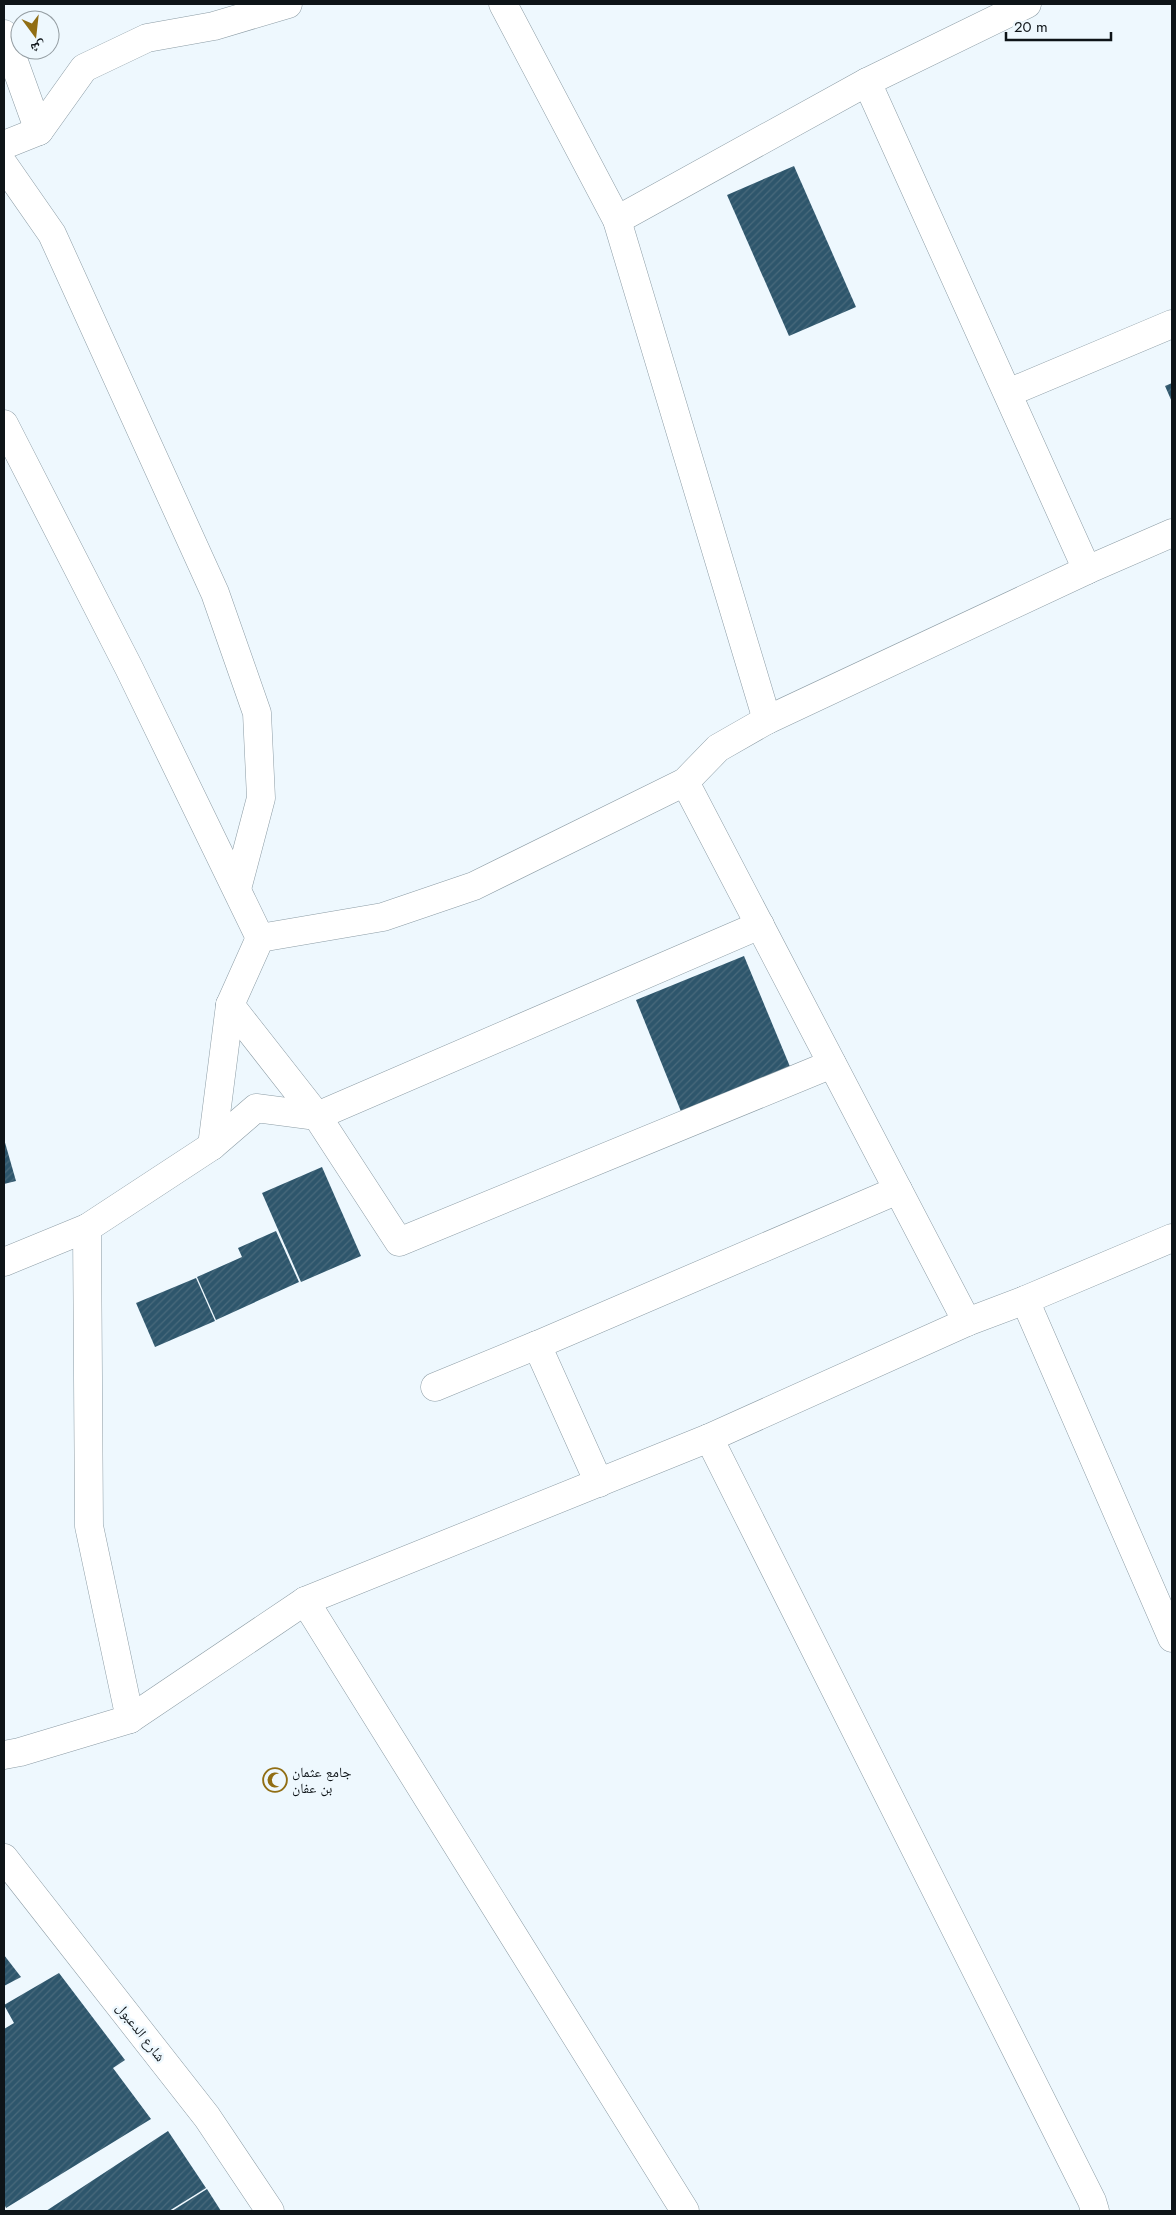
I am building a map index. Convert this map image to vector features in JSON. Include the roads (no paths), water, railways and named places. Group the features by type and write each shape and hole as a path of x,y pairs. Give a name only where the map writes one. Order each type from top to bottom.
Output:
{"street":[{"path":"4,145 39,131 84,68 147,38 214,26 288,4"},
{"path":"503,4 617,220 768,720"},
{"path":"617,220 867,82 1026,4"},
{"path":"4,34 39,131"},
{"path":"867,82 1088,570"},
{"path":"4,165 52,234 215,593 256,713 261,798 237,890"},
{"path":"1008,393 1172,324"},
{"path":"4,424 129,668 260,938 230,1005 212,1146"},
{"path":"260,938 383,917 474,886 685,782 718,748 768,720 1088,570 1172,533"},
{"path":"685,782 967,1322"},
{"path":"4,1262 88,1228 212,1146 256,1108 318,1116 760,925"},
{"path":"230,1005 318,1116 399,1242 832,1064"},
{"path":"435,1387 898,1190"},
{"path":"88,1228 89,1526 130,1719"},
{"path":"4,1755 20,1752 130,1719 305,1601 709,1438 967,1322 1025,1300 1172,1238"},
{"path":"1025,1300 1172,1638"},
{"path":"537,1345 599,1483"},
{"path":"709,1438 1088,2192 1095,2211"},
{"path":"305,1601 685,2211"},
{"name":"شارع الدعبول","path":"4,1858 207,2117 270,2211"}],"place":[{"name":"جامع عثمان بن عفان","path":"275,1780"}]}
